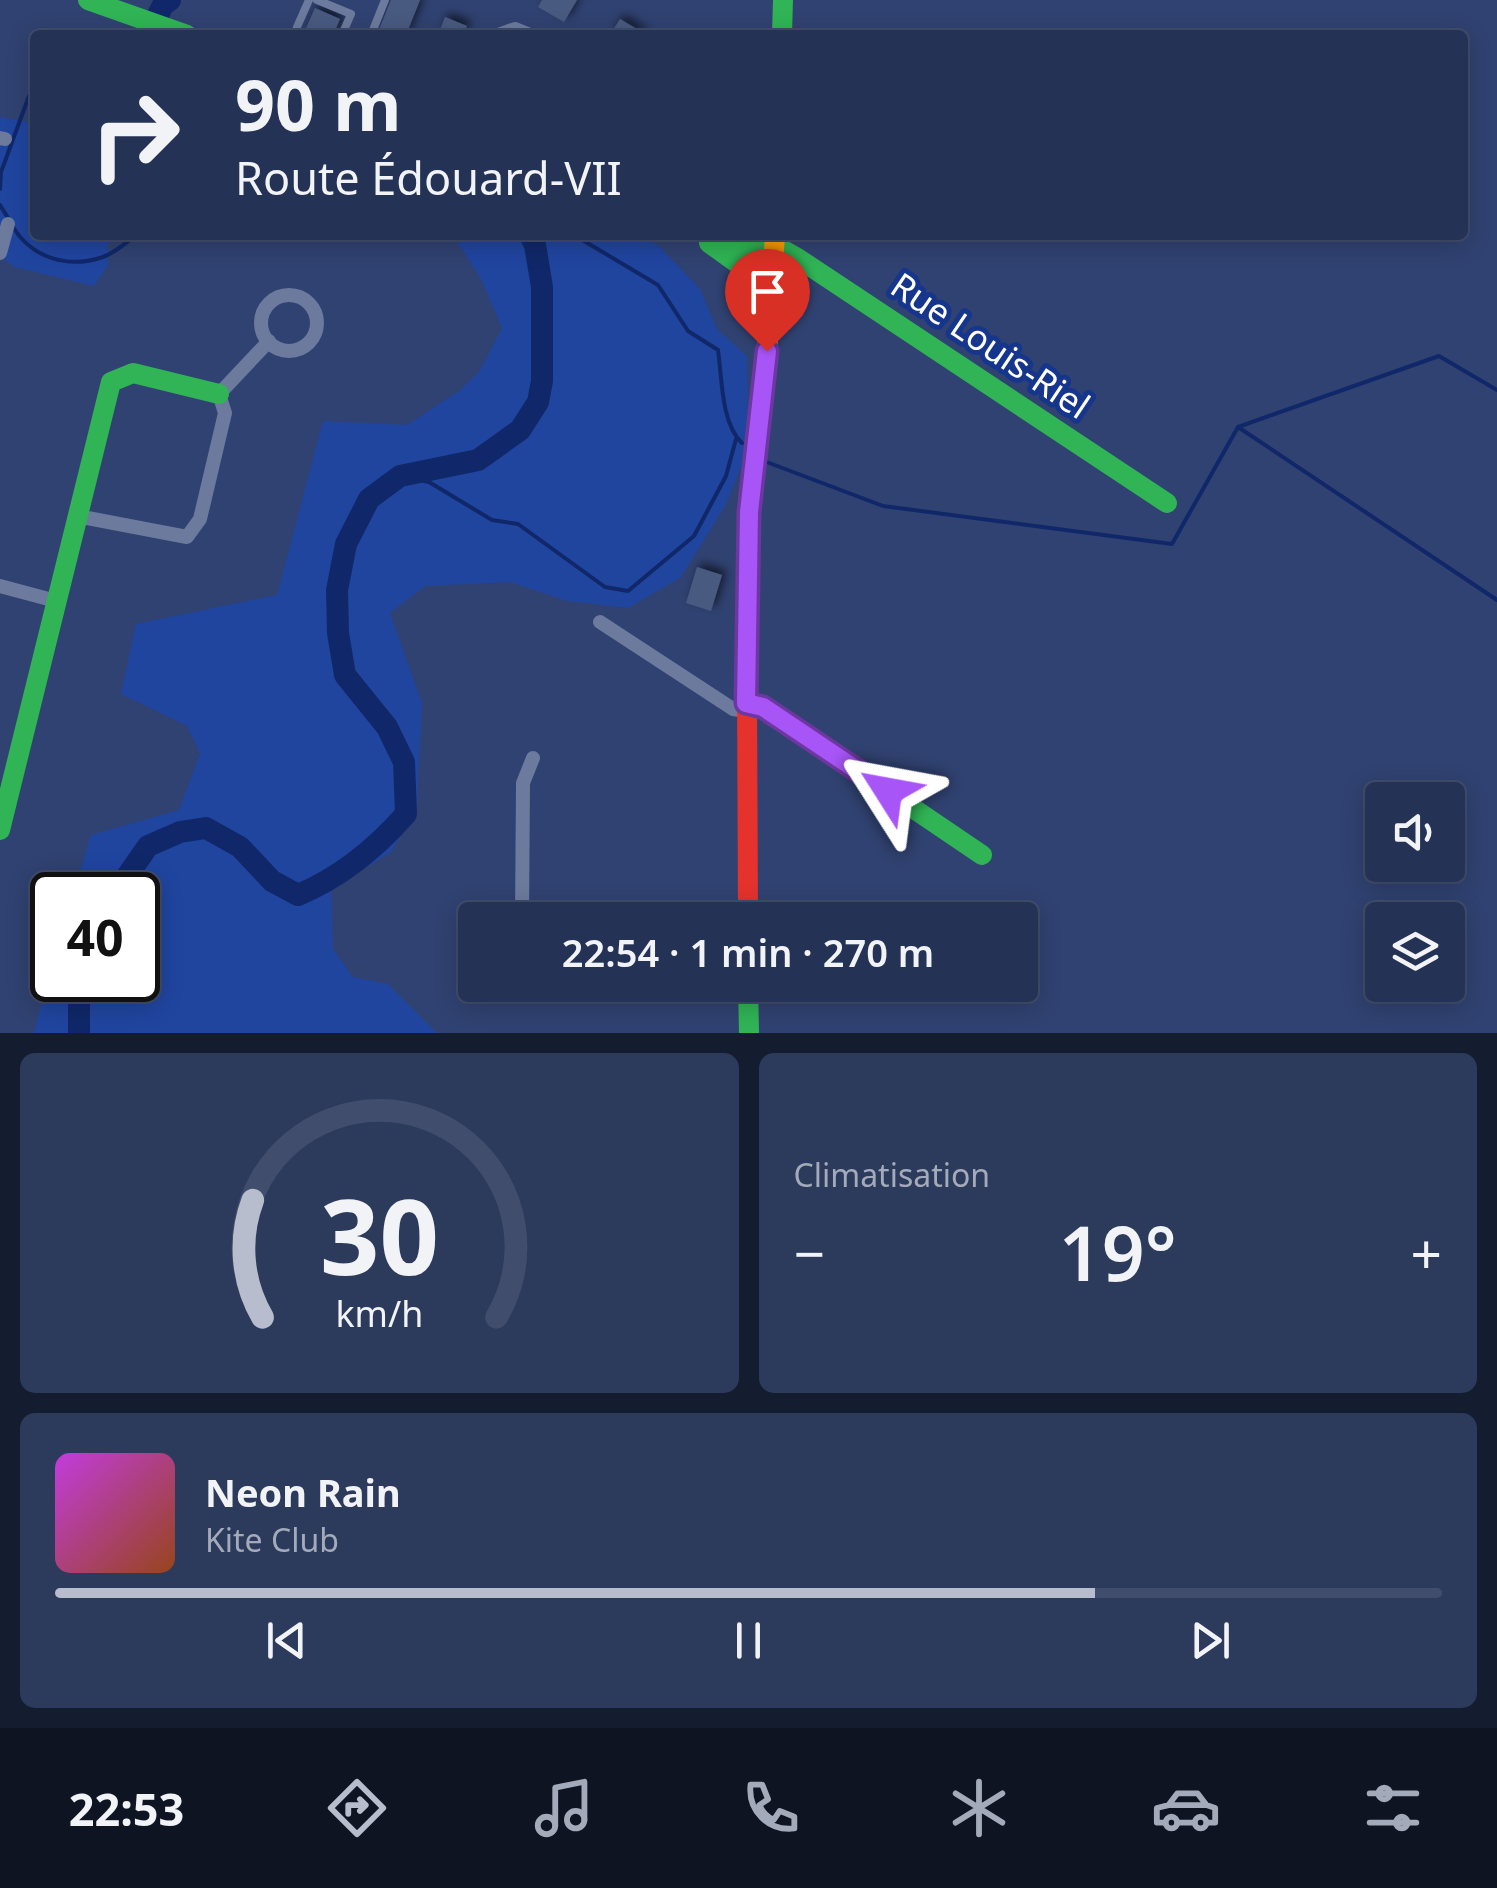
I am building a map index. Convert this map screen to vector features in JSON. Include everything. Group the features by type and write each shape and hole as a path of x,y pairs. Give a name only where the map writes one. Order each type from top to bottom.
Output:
{"street":[{"path":"88,0 173,30"},
{"path":"782,30 783,0"},
{"path":"0,253 8,224"},
{"path":"707,240 755,276 770,300"},
{"name":"Rue Louis-Riel","path":"724,240 756,252 774,244 1167,503"},
{"path":"748,902 749,512 774,244"},
{"path":"298,297 313,308 315,334 303,348 284,350 268,342 262,316 273,301 298,297"},
{"path":"218,394 268,342"},
{"path":"1,822 111,382 133,373 218,394"},
{"path":"77,516 188,537 200,519 225,413 218,394"},
{"path":"0,586 56,600"},
{"path":"600,622 733,708 771,712 982,855"},
{"path":"522,902 524,783 533,758"},
{"path":"748,1002 749,1033"}],"lane":[{"path":"298,27 309,0"},
{"path":"317,0 352,14 344,30"},
{"path":"374,30 385,0"}],"shaded area":[{"path":"30,116 30,240 108,240 108,265 94,286 15,267 0,256 0,117 27,122"},
{"path":"456,240 645,240 659,246 700,289 717,329 747,356 748,438 725,506 680,578 628,608 567,601 510,582 425,586 390,613 422,703 417,808 391,852 331,889 333,949 353,977 388,984 437,1033 34,1033 42,1002 160,1002 160,872 80,872 91,835 179,810 200,753 187,726 121,694 136,624 277,595 323,421 407,425 459,391 479,372 502,328 481,279"}],"building":[{"path":"391,0 420,0 408,30 379,30"},
{"path":"542,0 577,0 564,22 538,7"},
{"path":"315,8 340,19 335,30 305,30"},
{"path":"445,17 467,26 465,30 440,30"},
{"path":"620,19 639,30 613,30"},
{"path":"697,567 722,575 711,611 686,603"}],"waterway":[{"path":"150,30 163,5 170,0"},
{"path":"0,189 1,172 30,95"},
{"path":"0,205 8,218"},
{"path":"13,227 30,246 64,261 103,257 130,240"},
{"path":"130,872 148,846 180,832 206,828 240,847 272,881 298,895 356,861 406,814 404,762 387,727 345,675 338,633 337,590 346,544 369,499 400,476 478,460 520,430 538,402 542,381 542,287 532,240"},
{"path":"582,240 658,285 688,331 718,350 726,412 742,443"},
{"path":"764,461 883,506 1172,544 1238,427 1439,356 1497,390"},
{"path":"1238,427 1497,600"},
{"path":"400,476 429,482 492,520 518,524 605,587 628,591 694,536 726,476 736,439"},
{"path":"79,1002 79,1033"}],"traffic: fast":[{"path":"88,0 173,30"},
{"path":"782,30 783,0"},
{"path":"724,240 756,252 785,251 799,259 1167,503"},
{"path":"709,243 755,276 771,300"},
{"path":"0,830 111,382 133,373 219,394"},
{"path":"746,703 771,712 982,855"},
{"path":"748,1002 749,1033"}],"traffic: slow":[{"path":"747,684 747,543 775,240"}],"traffic: jam":[{"path":"747,684 748,902"}],"route":[{"path":"767,351 749,512 746,703 763,707 888,791"}]}
